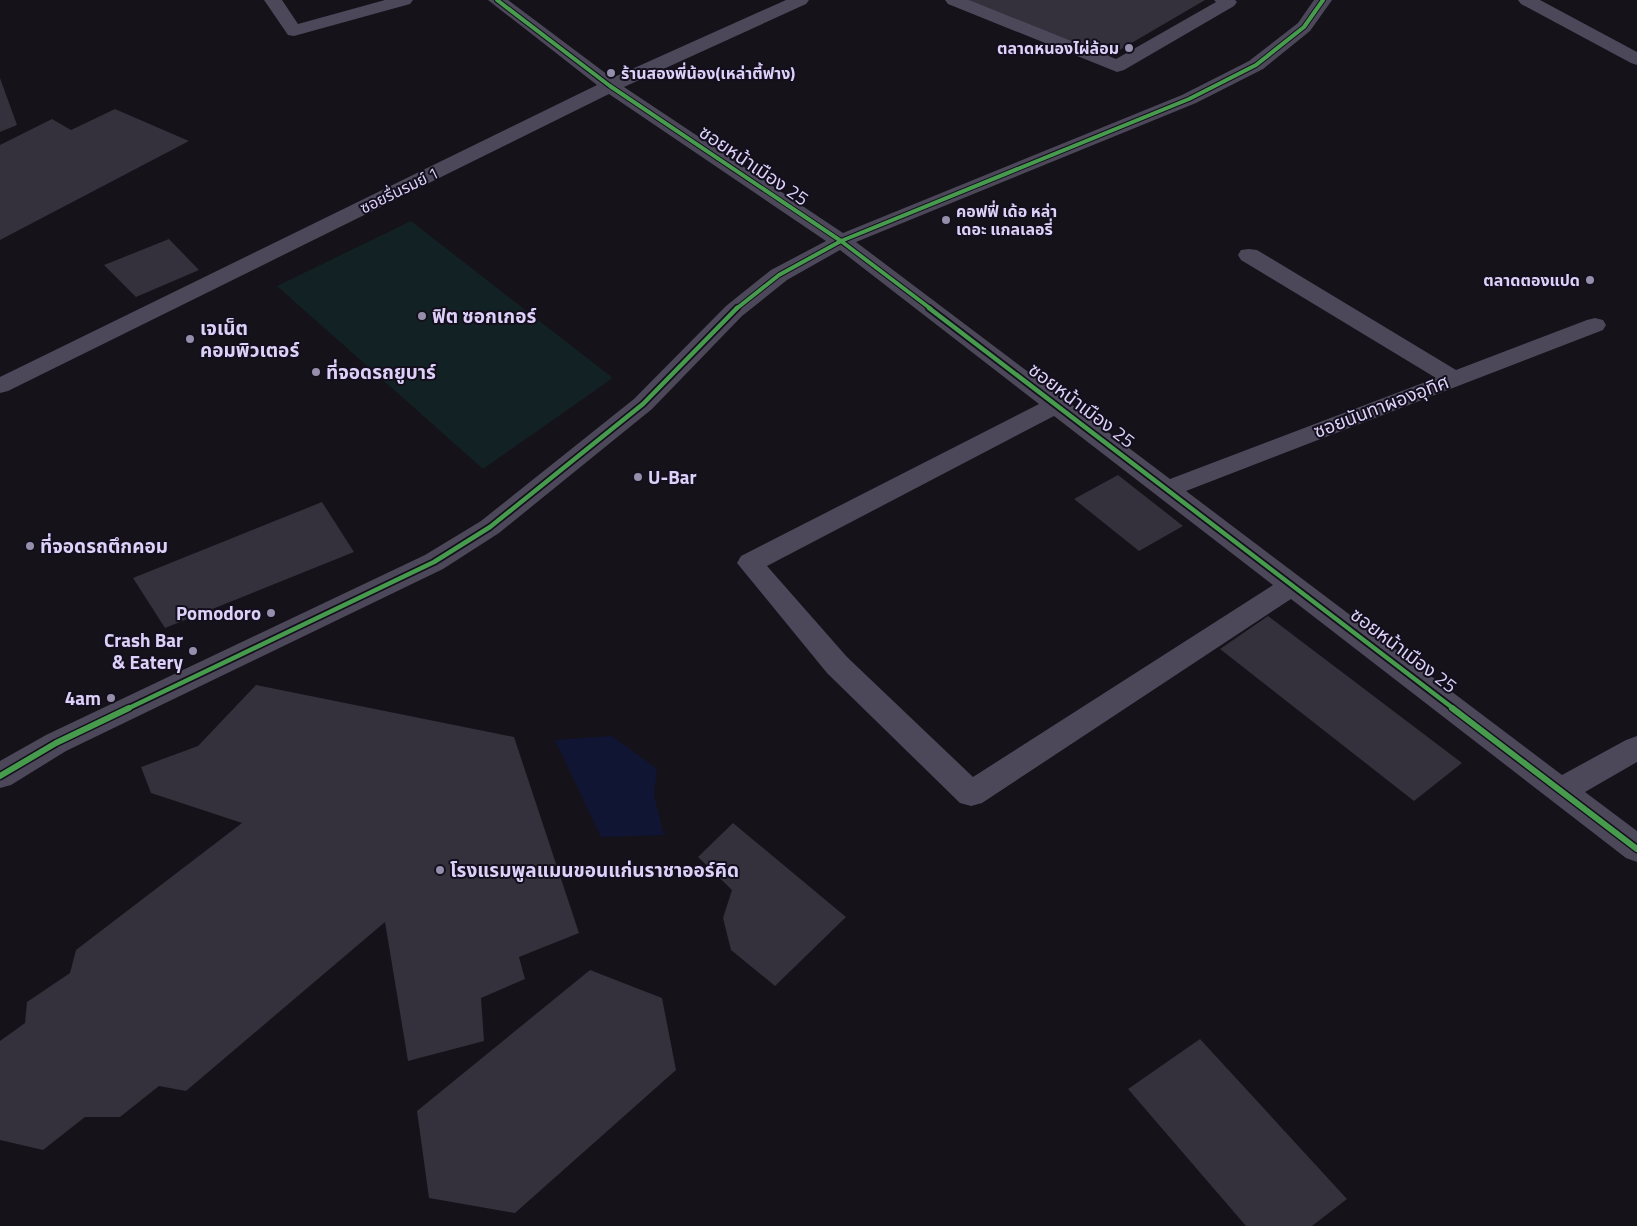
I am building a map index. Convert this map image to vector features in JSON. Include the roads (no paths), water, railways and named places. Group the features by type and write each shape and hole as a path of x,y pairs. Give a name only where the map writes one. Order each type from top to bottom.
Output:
{"street":[{"path":"274,0 294,31 404,0"},
{"name":"ซอยหน้าเมือง 25","path":"497,0 610,86 841,241 1637,849"},
{"name":"ซอยรื่นรมย์ 1","path":"0,386 610,86 800,0"},
{"path":"954,0 1117,66 1228,2 1223,0"},
{"path":"0,776 56,743 434,562 490,527 643,404 734,311 779,275 841,241 1189,99 1256,65 1304,27 1323,0"},
{"path":"1527,0 1637,58"},
{"path":"1249,255 1453,378"},
{"name":"ซอยนันทาผองอุทิศ","path":"1168,489 1594,325"},
{"path":"1057,405 750,563 837,665 971,794 1293,585"},
{"path":"1562,790 1637,748"}],"water":[{"path":"612,736 657,769 654,795 664,835 601,837 555,740"}],"place":[{"name":"ตลาดหนองไผ่ล้อม","path":"1129,48"},
{"name":"ร้านสองพี่น้อง(เหล่าตี้ฟาง)","path":"611,73"},
{"name":"คอฟฟี่ เด้อ หล่า เดอะ แกลเลอรี่","path":"946,220"},
{"name":"ตลาดตองแปด","path":"1590,280"},
{"name":"ฟิต ซอกเกอร์","path":"422,316"},
{"name":"เจเน็ต คอมพิวเตอร์","path":"190,339"},
{"name":"ที่จอดรถยูบาร์","path":"316,372"},
{"name":"U-Bar","path":"638,477"},
{"name":"ที่จอดรถตึกคอม","path":"30,546"},
{"name":"Pomodoro","path":"271,613"},
{"name":"Crash Bar & Eatery","path":"193,651"},
{"name":"4am","path":"111,698"},
{"name":"โรงแรมพูลแมนขอนแก่นราชาออร์คิด","path":"440,870"}]}
